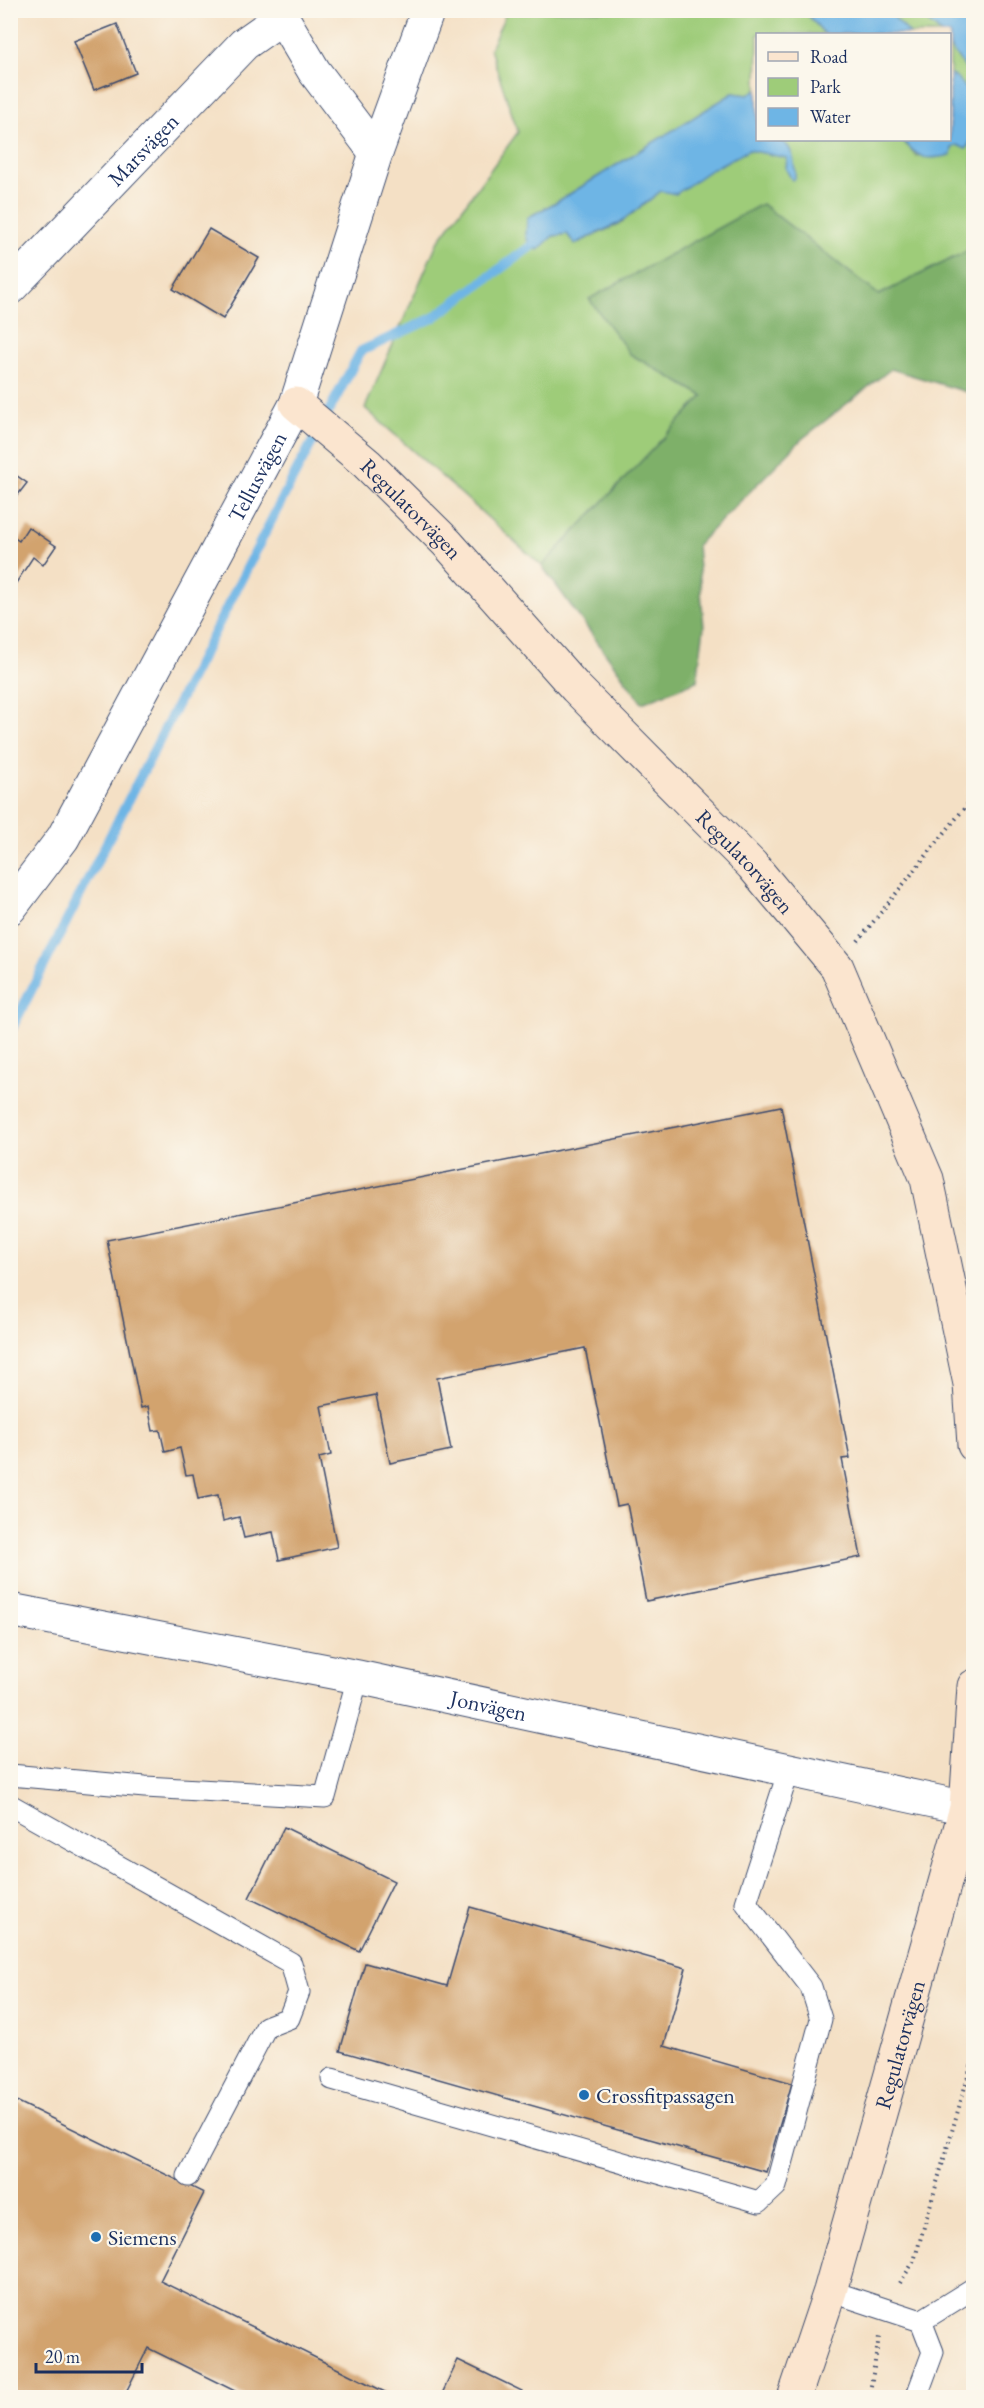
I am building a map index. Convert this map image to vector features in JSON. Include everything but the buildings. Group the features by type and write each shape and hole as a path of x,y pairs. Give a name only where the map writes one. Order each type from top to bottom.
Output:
{"street":[{"name":"Tellusvägen","path":"10,908 63,838 302,409 376,153 428,10"},
{"path":"280,14 314,71 376,153"},
{"name":"Marsvägen","path":"10,288 244,44 280,14"},
{"name":"Regulatorvägen","path":"302,409 367,464 447,543 576,688 752,865 837,967 927,1179 972,1384 974,1445"},
{"name":"Jonvägen","path":"10,1610 358,1677 970,1809"},
{"name":"Regulatorvägen","path":"794,2397 830,2291 970,1809 974,1686"}],"lane":[{"path":"10,1775 145,1787 325,1797 358,1677"},
{"path":"332,2079 759,2202 776,2186 821,2019 811,1987 746,1903 789,1770"},
{"path":"10,1805 291,1963 298,1992 289,2018 266,2027 188,2176"},
{"path":"830,2291 921,2321 974,2288"},
{"path":"916,2397 933,2352 921,2321"}],"path":[{"path":"837,967 974,796"},
{"path":"869,2397 884,2310 914,2261 974,2056"}],"green space":[{"path":"507,11 804,11 824,33 756,33 756,91 748,95 733,93 527,218 527,236 530,247 553,236 567,234 575,244 619,224 661,191 749,150 788,158 786,169 792,179 795,177 783,142 780,141 903,141 917,156 952,148 957,144 966,149 973,137 973,248 879,295 762,204 630,354 703,396 542,566 365,408 437,243 518,132 490,49"},
{"path":"888,11 916,11 940,33 909,33"},
{"path":"951,48 973,79 973,98 957,78 951,75"},
{"path":"762,204 879,295 973,248 973,394 891,369 802,439 697,545 704,627 697,681 642,703 542,566 703,396 630,354 589,299"}],"water":[{"path":"804,11 888,11 909,33 824,33"},
{"path":"916,11 973,11 973,79 951,48 951,33 940,33"},
{"path":"951,75 957,78 973,98 973,137 966,149 957,145 952,148 951,155 928,158 913,151 903,141 951,141"},
{"path":"756,91 756,141 783,142 792,156 795,178 792,180 786,169 787,158 749,150 712,169 676,194 661,191 619,223 575,244 567,234 553,236 538,250 530,247 526,236 527,218 733,93 748,95"}],"waterway":[{"path":"10,1032 293,478 361,351 433,318 530,247"}],"place":[{"name":"Crossfitpassagen","path":"584,2095"},
{"name":"Siemens","path":"96,2237"}]}
